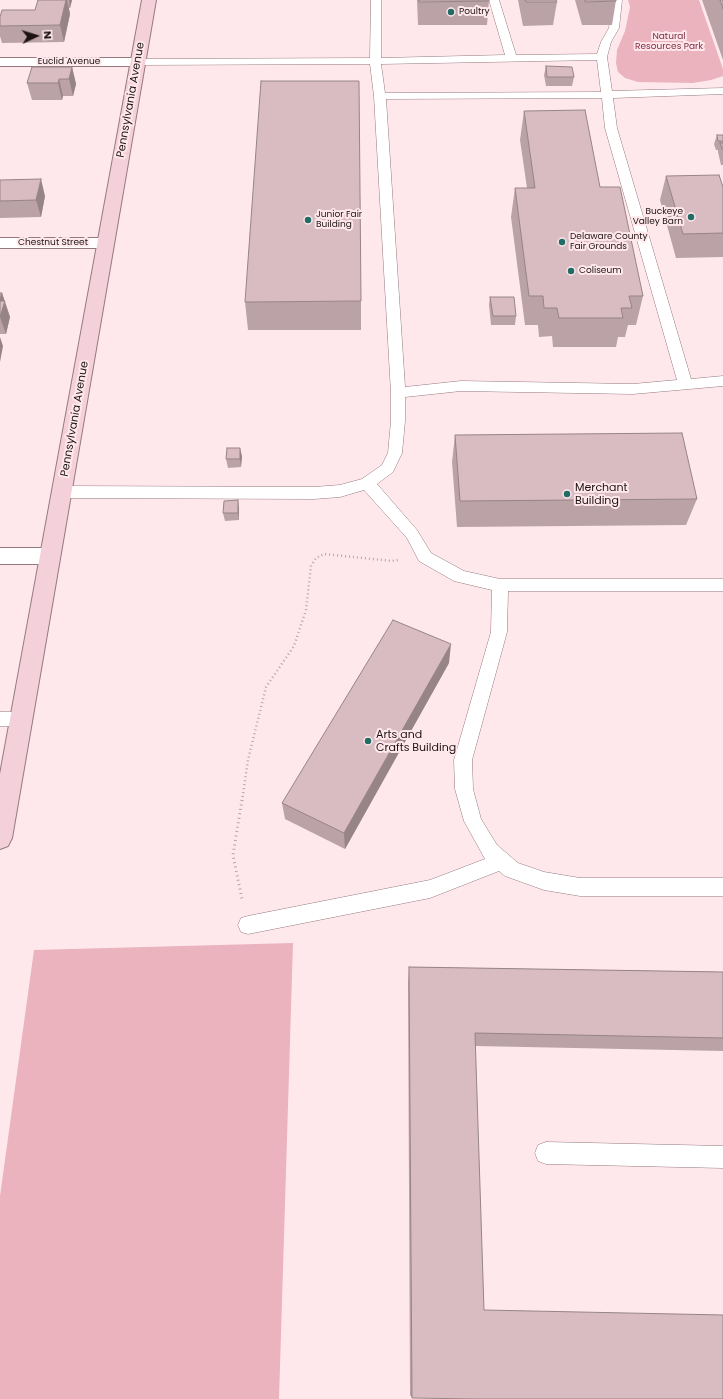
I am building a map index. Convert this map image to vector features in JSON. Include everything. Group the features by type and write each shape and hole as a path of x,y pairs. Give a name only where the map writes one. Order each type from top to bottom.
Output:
{"street":[{"name":"Pennsylvania Avenue","path":"0,838 149,0"},
{"name":"Euclid Avenue","path":"0,62 138,62"},
{"name":"Chestnut Street","path":"0,243 106,243"},
{"path":"0,556 50,556"}],"lane":[{"path":"62,492 314,493 340,491 367,483 388,468 395,453 398,420 398,393 380,96 375,61 376,0"},
{"path":"494,0 512,59"},
{"path":"618,0 614,28 606,42 602,57 611,128 685,384"},
{"path":"138,62 375,61 602,57"},
{"path":"380,96 606,95 723,91"},
{"path":"398,393 461,386 633,389 723,381"},
{"path":"367,483 412,534 424,557 460,577 500,585 723,585"},
{"path":"500,585 499,632 464,760 464,790 473,821 490,851 512,870 544,881 580,887 723,887"},
{"path":"0,719 21,719"},
{"path":"248,925 430,888 501,861"},
{"path":"546,1153 723,1157"}],"path":[{"path":"248,925 233,855 248,760 266,687 294,646 306,610 311,566 316,558 324,554 392,561 424,557"}],"green space":[{"name":"Natural Resources Park","path":"628,0 699,0 723,69 723,76 693,83 638,82 625,78 618,72 616,63 617,50 625,31 630,7"},
{"path":"293,943 279,1399 0,1399 0,1196 34,950"}],"building":[{"path":"38,0 66,0 60,25 0,26 2,10 35,10"},
{"path":"419,0 489,0 489,1 419,2"},
{"path":"525,0 556,0 557,2 526,2"},
{"path":"585,0 616,0 616,1 585,2"},
{"path":"720,0 723,0 723,9"},
{"path":"546,66 572,67 574,77 547,77"},
{"path":"32,67 72,67 69,79 59,79 58,83 27,83"},
{"name":"Junior Fair Building","path":"261,81 359,81 361,301 245,302"},
{"name":"Coliseum","path":"585,110 600,187 620,187 643,296 629,296 632,308 621,308 623,318 559,318 557,308 544,308 543,296 529,296 515,188 535,188 524,111"},
{"path":"717,135 723,135 723,141 718,141"},
{"path":"720,143 723,143 723,149 722,149"},
{"path":"719,175 723,187 723,233 683,234 666,176"},
{"path":"41,179 36,200 0,201 0,180"},
{"path":"490,297 514,297 516,316 493,316"},
{"path":"0,301 5,301 0,317"},
{"path":"682,433 697,499 460,501 455,435"},
{"path":"227,448 240,448 240,459 226,459"},
{"path":"238,500 238,513 223,513 224,501"},
{"name":"Arts and Crafts Building","path":"393,620 451,644 344,833 282,803"},
{"path":"409,967 723,972 723,1038 475,1033 484,1310 723,1315 723,1399 412,1398"}],"place":[{"name":"Poultry","path":"451,12"},
{"name":"Buckeye Valley Barn","path":"691,217"},
{"name":"Junior Fair Building","path":"308,220"},
{"name":"Delaware County Fair Grounds","path":"562,242"},
{"name":"Coliseum","path":"571,271"},
{"name":"Merchant Building","path":"567,494"},
{"name":"Arts and Crafts Building","path":"368,741"}]}
